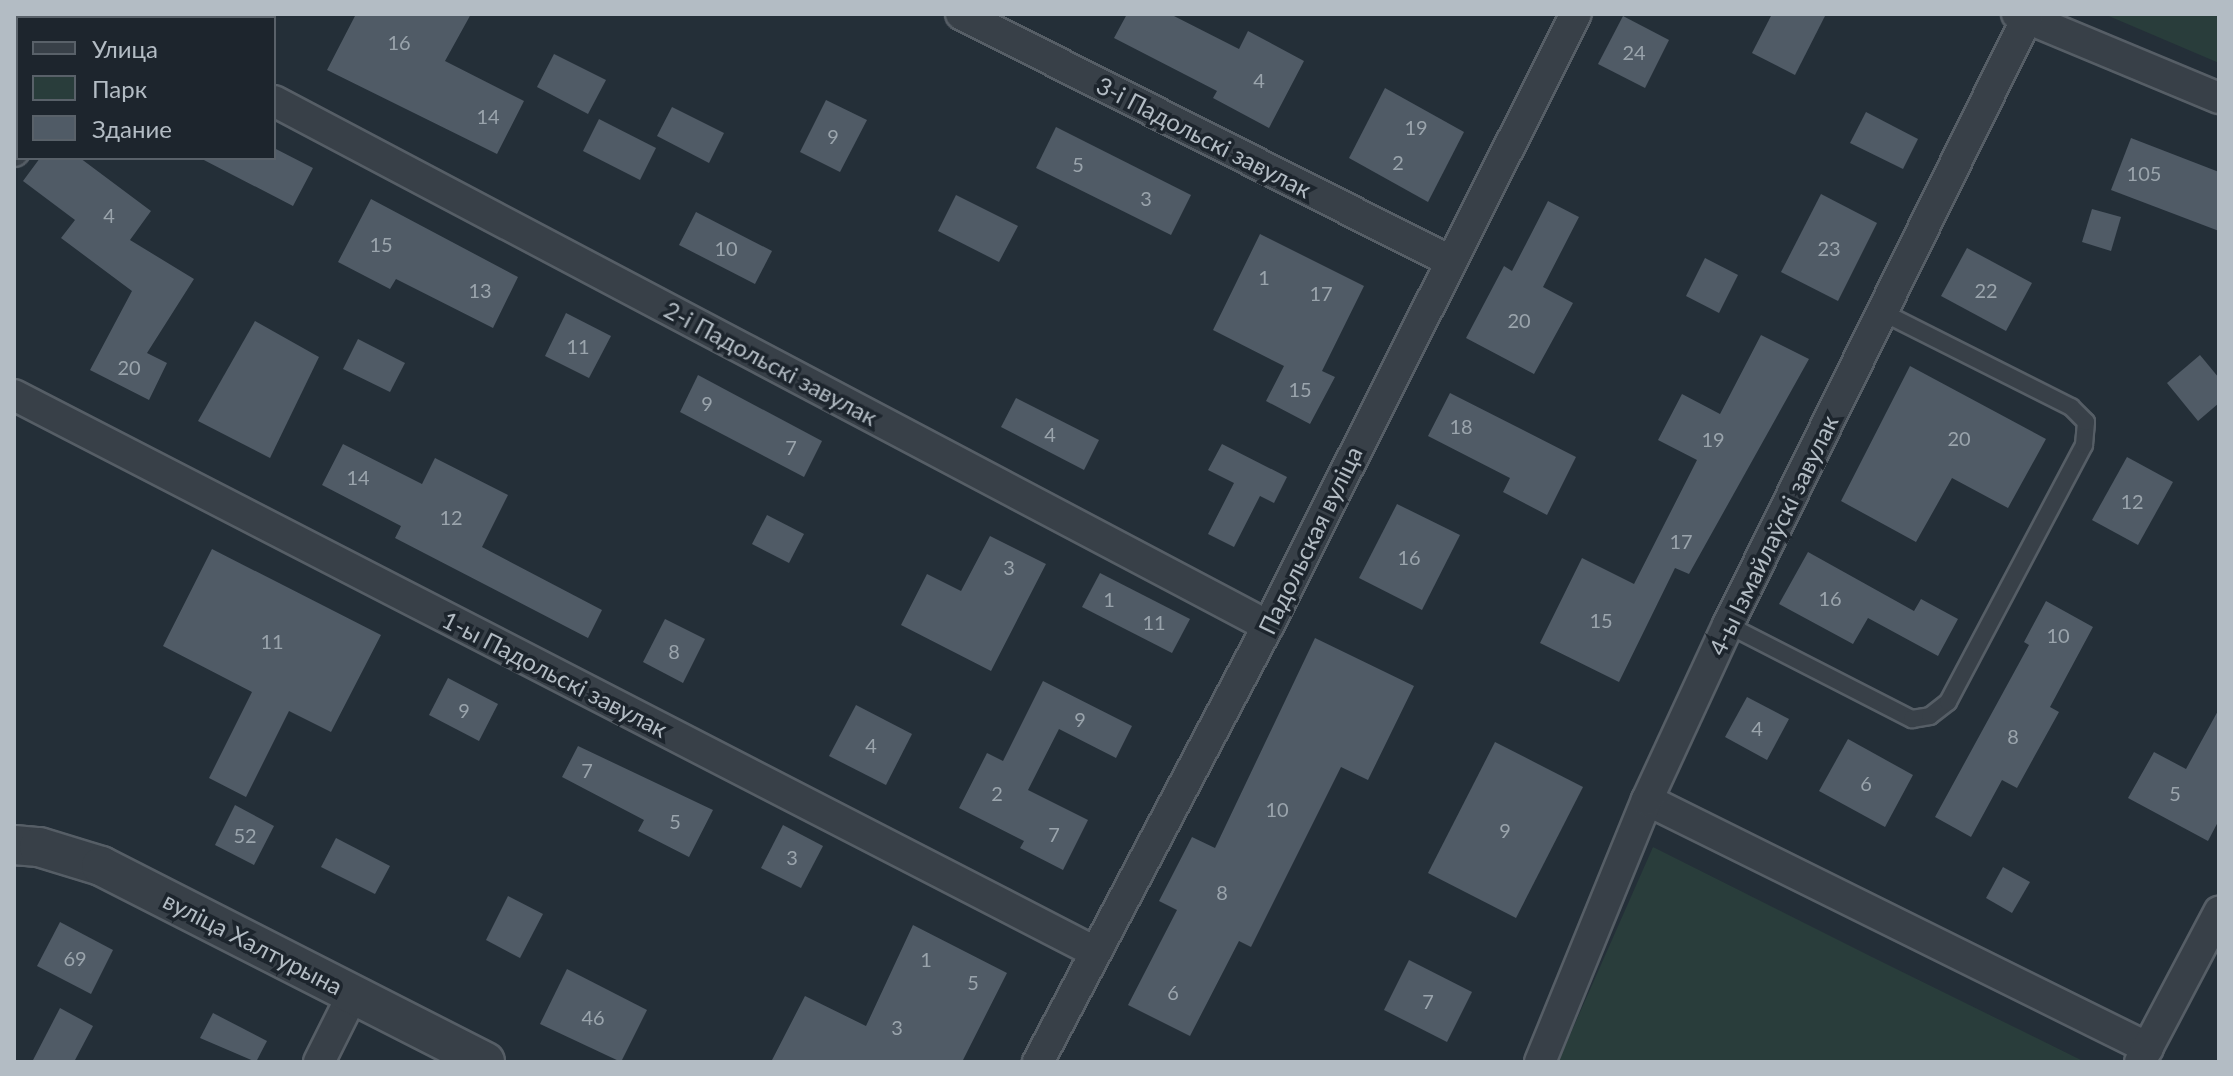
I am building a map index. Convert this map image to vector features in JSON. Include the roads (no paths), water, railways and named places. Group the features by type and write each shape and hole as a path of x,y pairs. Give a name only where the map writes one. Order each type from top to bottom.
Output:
{"street":[{"name":"3-і Падольскі завулак","path":"961,14 1448,260"},
{"name":"Падольская вуліца","path":"1038,1062 1268,626 1448,260 1576,14"},
{"path":"2022,16 2219,98"},
{"name":"4-ы Ізмайлаўскі завулак","path":"1540,1062 1647,800 1728,625 1884,313 2022,16"},
{"name":"2-і Падольскі завулак","path":"276,102 1268,626"},
{"name":"1-ы Падольскі завулак","path":"14,395 1095,952"},
{"path":"1647,800 2144,1055 2219,912"},
{"name":"вуліца Халтурына","path":"14,845 39,847 101,866 353,994 468,1058"},
{"path":"319,1062 353,994"}],"lane":[{"path":"1728,625 1912,719 1930,716 1948,702 2084,445 2086,422 2071,407 1884,313"}]}
